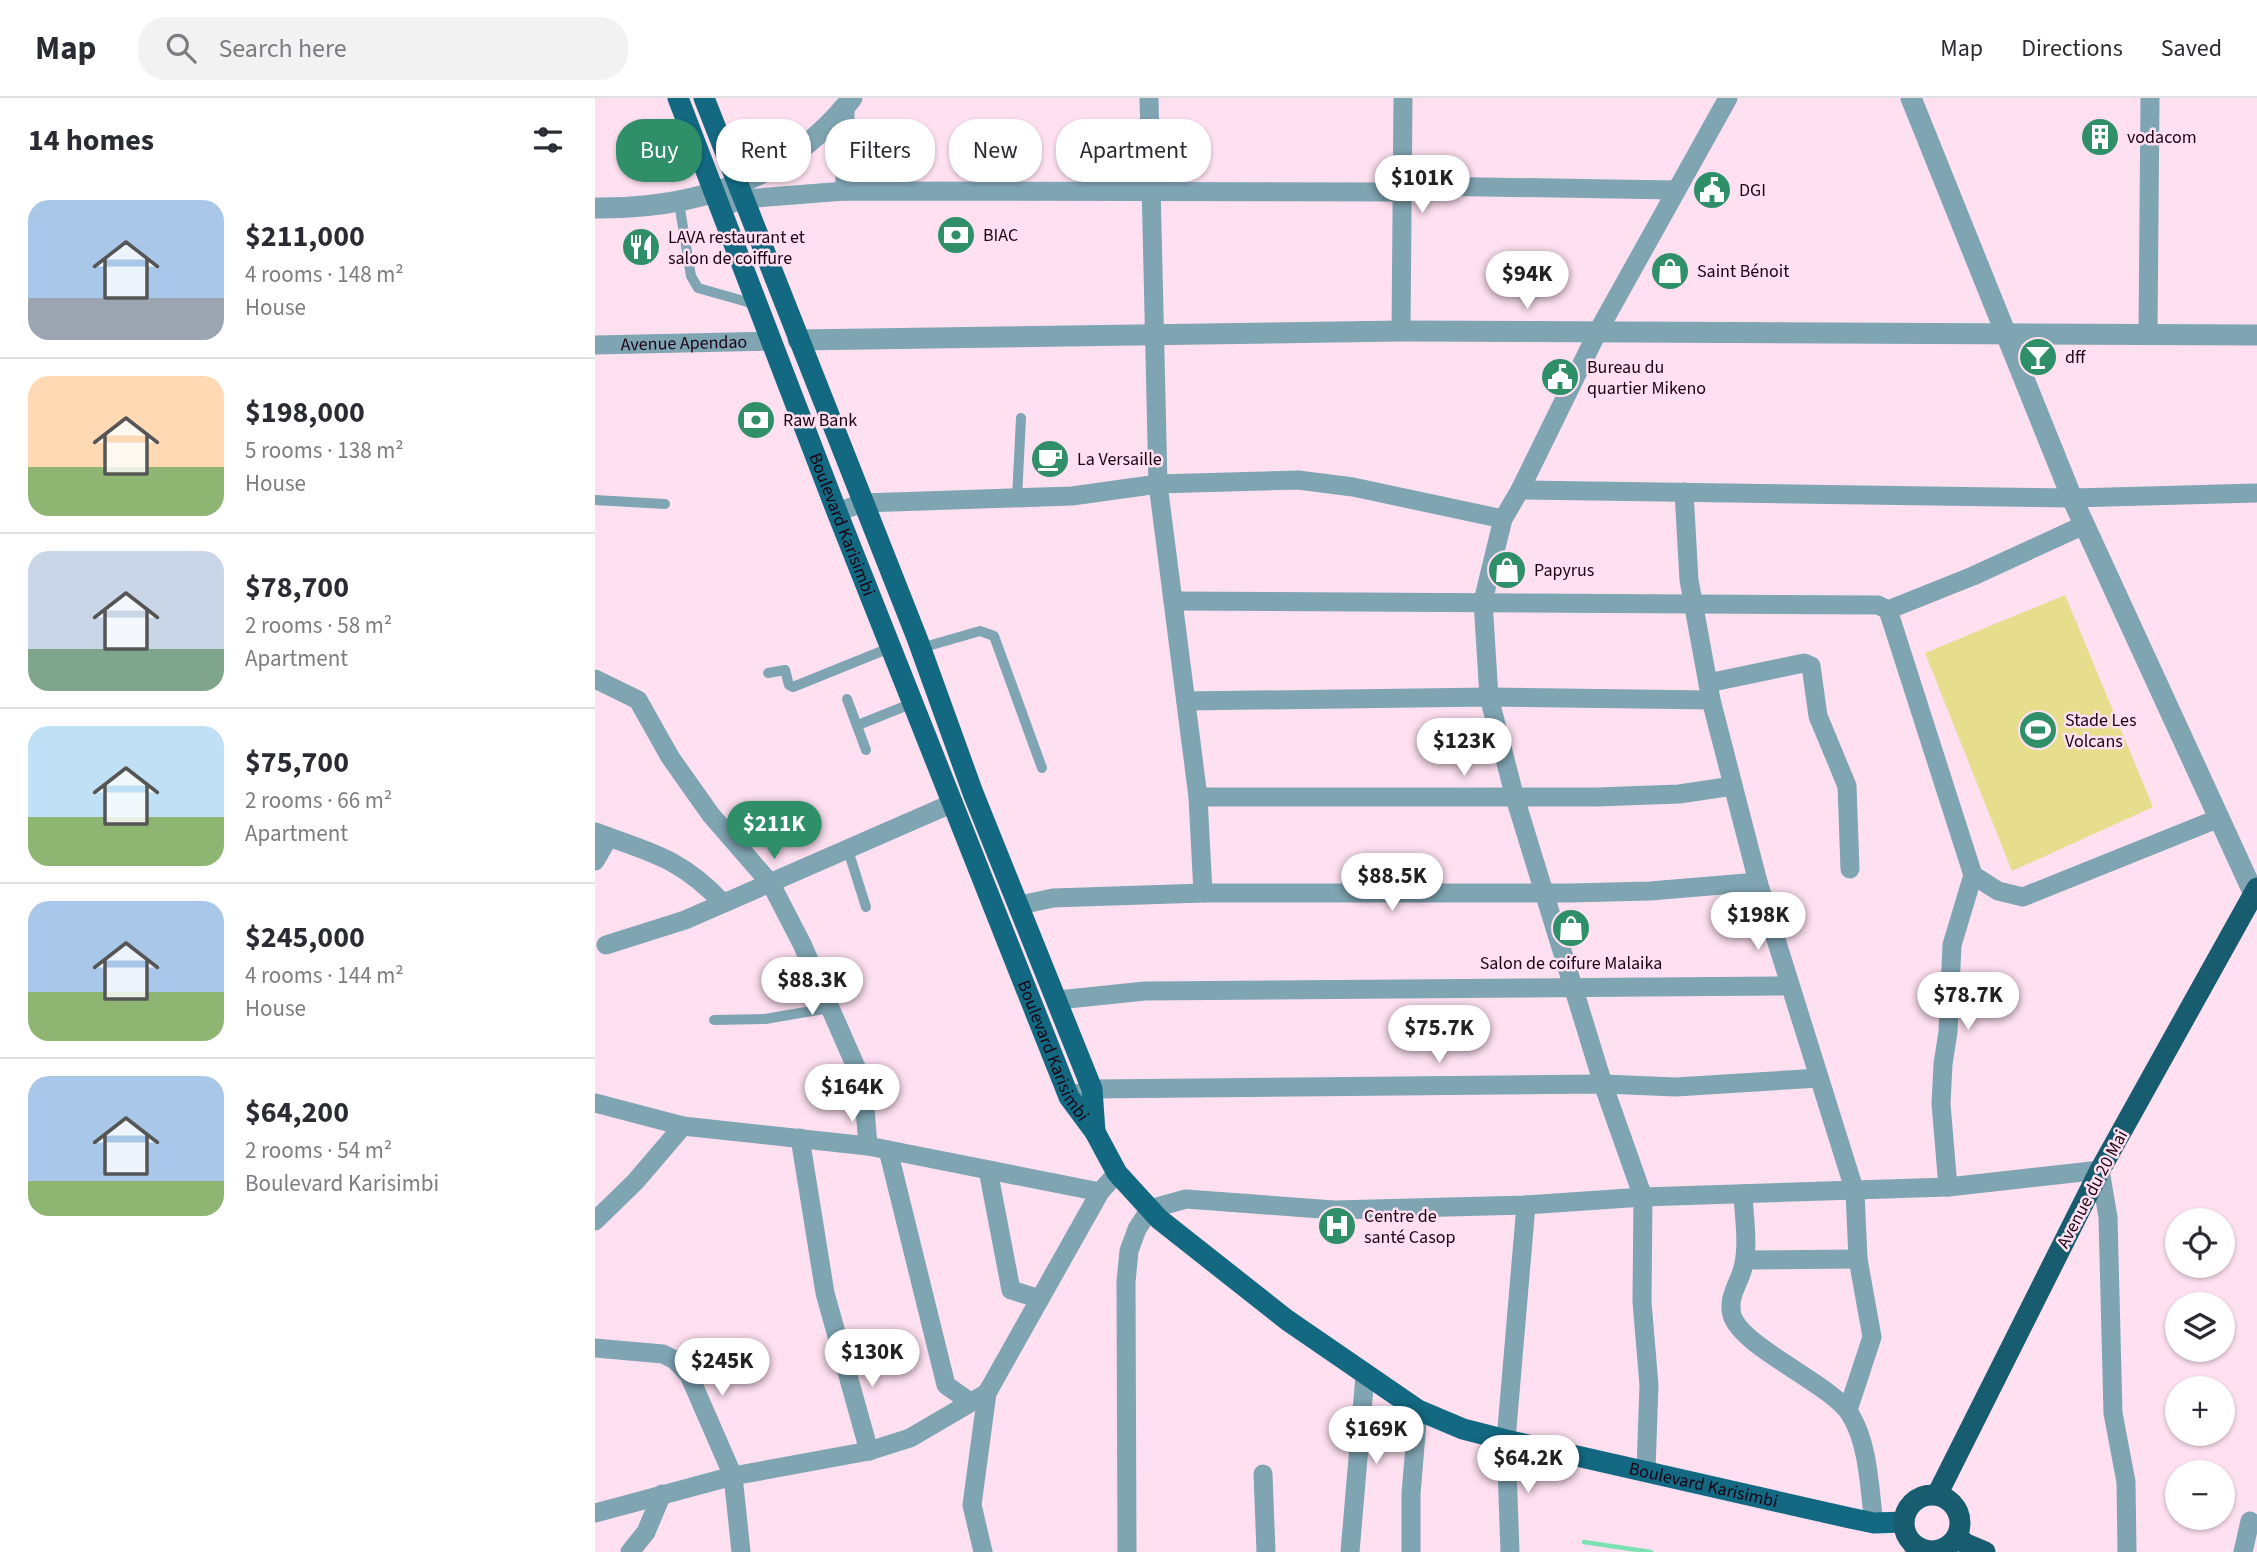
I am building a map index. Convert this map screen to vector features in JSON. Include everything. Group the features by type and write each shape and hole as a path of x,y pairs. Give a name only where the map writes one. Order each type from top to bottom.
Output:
{"highway":[{"name":"Avenue du 20 Mai","path":"1937,1495 2100,1170 2256,891"},
{"path":"1937,1495 1950,1502 1958,1514 1957,1536 1951,1544 1934,1551 1915,1549 1907,1536 1904,1521 1911,1504 1918,1498 1937,1495"},
{"path":"1957,1536 1982,1552"}],"main road":[{"name":"Boulevard Karisimbi","path":"678,98 720,200 837,512 1069,1097 1095,1132 1117,1173 1150,1209 1287,1320 1365,1377 1418,1410 1463,1429 1506,1440 1874,1523 1904,1521"},
{"path":"704,98 797,340 919,643 973,793 1092,1089 1095,1132"},
{"path":"892,647 919,643"}],"street":[{"path":"1149,98 1149,193 1158,484 1198,797 1203,893"},
{"path":"1401,331 1403,98"},
{"path":"1646,1471 1649,1385 1643,1302 1643,1198 1603,1084 1515,798 1489,698 1483,601 1503,519 1520,490 1597,332 1674,190 1728,98"},
{"path":"1911,98 2072,498 2217,819 2256,891"},
{"path":"2148,334 2150,98"},
{"path":"595,208 657,207 720,200 742,192 813,138 848,103"},
{"path":"845,191 848,103"},
{"path":"742,192 1402,192 1424,186 1674,190"},
{"path":"797,340 1401,331 2257,335"},
{"name":"Avenue Apendao","path":"595,345 772,341"},
{"path":"837,512 863,503 1072,496 1158,484 1298,480 1353,487 1503,519"},
{"path":"1520,490 2072,498 2257,493"},
{"path":"1684,492 1692,604 1710,692 1758,882 1855,1192 1858,1259 1872,1337 1848,1410"},
{"path":"1173,601 1483,601 1878,606 1888,610 1973,576 2084,525"},
{"path":"1888,610 1973,875 1952,945 1941,1104 1948,1186"},
{"path":"1186,701 1489,698 1710,692 1804,663 1811,666 1818,716 1847,786 1850,869"},
{"path":"595,679 638,700 670,757 711,815 771,884 803,944 863,1083 868,1146"},
{"path":"1198,797 1515,798 1679,794 1733,786"},
{"path":"605,945 685,920 953,803"},
{"path":"1973,875 1998,891 2023,897 2217,819"},
{"path":"595,861 602,835 674,861 701,881 722,902"},
{"path":"1020,905 1053,898 1203,893 1650,891 1758,882"},
{"path":"1058,1000 1145,991 1789,986"},
{"path":"1069,1097 1092,1089 1603,1084 1676,1087 1819,1077"},
{"path":"595,1103 683,1126 868,1146 1100,1192"},
{"path":"595,1222 635,1182 683,1126"},
{"path":"800,1138 825,1293 869,1451"},
{"path":"888,1150 946,1385 979,1397"},
{"path":"988,1170 1011,1290 1040,1299"},
{"path":"1127,1552 1126,1282 1129,1251 1137,1229 1150,1209 1186,1199 1334,1210 1855,1192 1948,1186 2100,1170 2108,1217 2113,1413 2126,1482 2127,1552"},
{"path":"595,1513 733,1476 869,1451 909,1438 979,1397 1040,1299 1100,1192 1117,1173"},
{"path":"1743,1195 1745,1260 1731,1304 1735,1323 1848,1410 1860,1431 1874,1523"},
{"path":"1510,1552 1506,1440 1526,1205"},
{"path":"1745,1260 1858,1259"},
{"path":"595,1348 663,1354 675,1360 689,1374 733,1476 741,1552"},
{"path":"1350,1552 1365,1377"},
{"path":"979,1397 972,1505 983,1552"},
{"path":"1411,1552 1411,1494 1418,1410"},
{"path":"1263,1474 1266,1552"},
{"path":"630,1552 646,1532 662,1494"},
{"path":"2243,1552 2250,1521"}],"lane":[{"path":"679,203 691,276 698,288 759,305"},
{"path":"1017,498 1021,418"},
{"path":"595,500 665,504"},
{"path":"919,643 979,631 994,636 1042,768"},
{"path":"768,673 785,670 789,685 793,687 892,647"},
{"path":"847,699 866,750"},
{"path":"858,725 914,703"},
{"path":"848,849 866,907"},
{"path":"714,1020 765,1019 830,1008"}],"shaded area":[{"name":"Stade Les Volcans","path":"2065,595 2153,807 2012,871 1925,653"}],"waterway":[{"path":"1584,1542 1651,1552"}],"place":[{"name":"vodacom","path":"2100,137"},
{"name":"DGI","path":"1712,190"},
{"name":"BIAC","path":"956,235"},
{"name":"LAVA restaurant et salon de coiffure","path":"641,247"},
{"name":"Saint Bénoit","path":"1670,271"},
{"name":"dff","path":"2038,357"},
{"name":"Bureau du quartier Mikeno","path":"1560,377"},
{"name":"Raw Bank","path":"756,420"},
{"name":"La Versaille","path":"1050,459"},
{"name":"Papyrus","path":"1507,570"},
{"name":"Stade Les Volcans","path":"2038,730"},
{"name":"Salon de coifure Malaika","path":"1571,928"},
{"name":"Centre de santé Casop","path":"1337,1226"}]}
